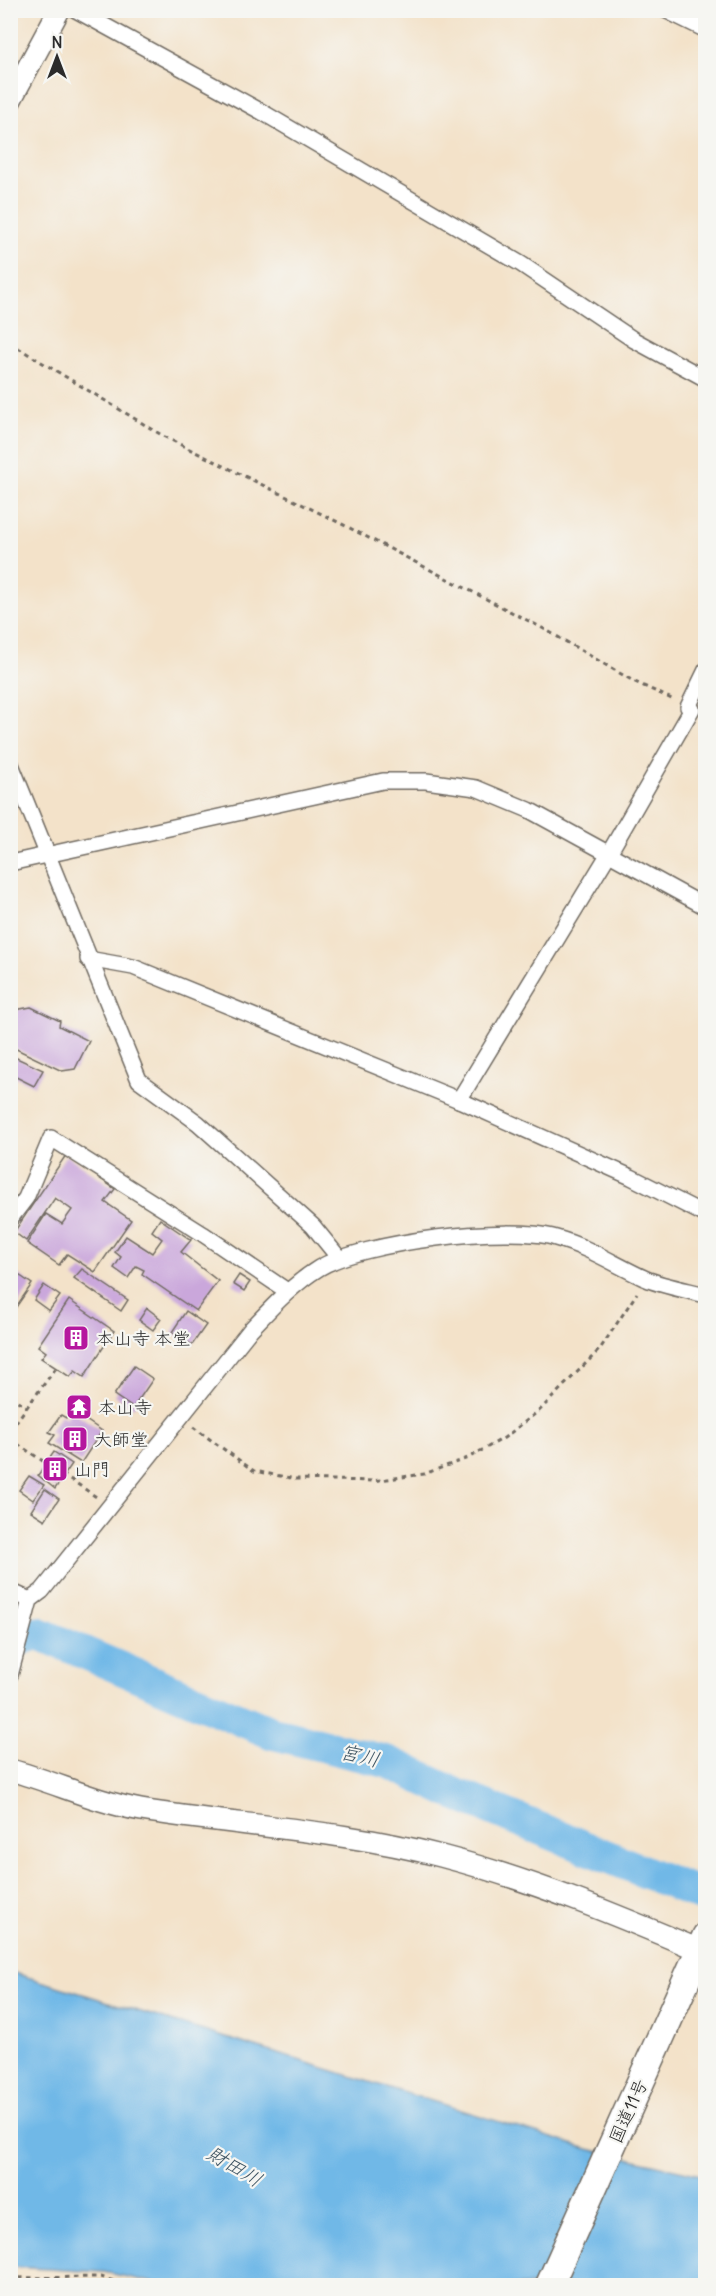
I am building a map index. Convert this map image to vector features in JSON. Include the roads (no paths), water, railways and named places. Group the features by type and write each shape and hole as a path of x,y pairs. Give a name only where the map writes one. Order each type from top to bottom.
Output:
{"highway":[{"name":"国道11号","path":"549,2286 703,1945"}],"street":[{"path":"10,102 59,10"},
{"path":"76,10 262,112 521,264 634,340 705,379"},
{"path":"665,10 705,30"},
{"path":"459,1100 608,855 690,708 705,670"},
{"path":"10,762 139,1080 198,1123 313,1226 339,1258"},
{"path":"10,863 383,782 426,781 476,788 529,810 705,907"},
{"path":"88,959 133,967 459,1100 631,1177 705,1215"},
{"path":"10,1219 26,1197 51,1138 203,1234 287,1291"},
{"path":"10,1675 29,1604 42,1591 251,1329 287,1291 319,1268 339,1258 407,1242 528,1232 556,1238 591,1251 646,1279 705,1295"},
{"path":"10,1591 29,1604"},
{"path":"10,1770 81,1796 139,1810 373,1841 440,1855 573,1897 703,1945"}],"water":[{"name":"財田川","path":"11,1972 588,2149 705,2176 705,2285 170,2286 104,2272 11,2267"}],"waterway":[{"name":"宮川","path":"10,1643 38,1633 272,1733 388,1762 453,1793 706,1897"}],"place":[{"name":"本山寺 本堂","path":"76,1338"},
{"name":"本山寺","path":"79,1407"},
{"name":"大師堂","path":"75,1439"},
{"name":"山門","path":"55,1469"}]}
